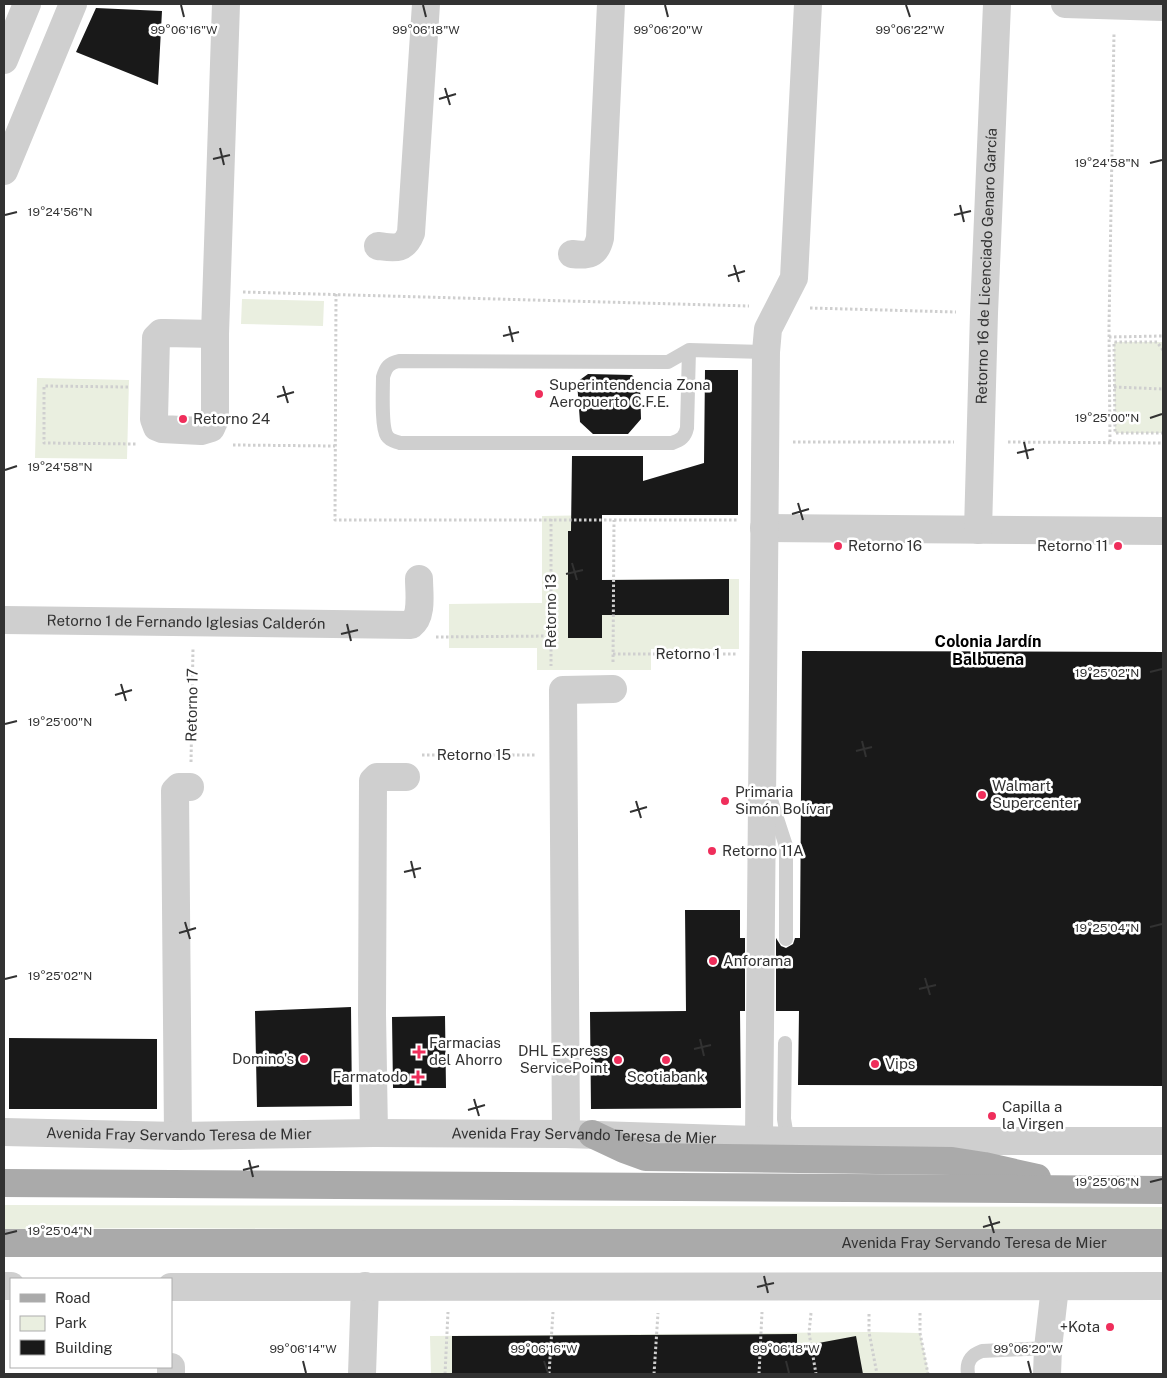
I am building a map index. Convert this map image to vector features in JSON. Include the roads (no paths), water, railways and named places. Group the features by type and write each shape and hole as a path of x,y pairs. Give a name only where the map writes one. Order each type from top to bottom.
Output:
{"main road":[{"path":"579,1134 646,1157 952,1161 984,1166 1087,1190"},
{"path":"4,1183 1163,1190"},
{"name":"Avenida Fray Servando Teresa de Mier","path":"4,1244 1163,1244"}],"street":[{"path":"4,60 27,4"},
{"path":"4,171 72,4"},
{"path":"215,334 226,4"},
{"path":"378,246 401,247 407,242 410,233 426,4"},
{"path":"572,254 583,255 591,253 598,247 600,238 611,4"},
{"path":"759,1139 766,352 768,328 794,278 808,4"},
{"name":"Retorno 16 de Licenciado Genaro García","path":"978,530 984,313 997,4"},
{"path":"1065,4 1163,7"},
{"path":"764,528 1163,531"},
{"name":"Retorno 1 de Fernando Iglesias Calderón","path":"4,620 410,625 416,621 418,613 419,579"},
{"path":"579,1134 563,690 613,689"},
{"path":"374,1133 372,1014 373,781 377,777 406,777"},
{"path":"178,1136 175,791 180,787 190,787"},
{"name":"Avenida Fray Servando Teresa de Mier","path":"4,1132 178,1136 374,1133 579,1134 792,1141 1163,1141"},
{"path":"362,1374 365,1286"},
{"path":"172,1287 1163,1286"},
{"path":"1047,1374 1055,1287"}],"lane":[{"path":"689,350 687,428 685,435 679,441 672,443 400,443 392,441 386,435 384,427 383,377 385,369 391,363 399,361 668,362 689,350 766,352"},
{"path":"762,773 786,846 786,939"},
{"path":"785,1043 784,1119 786,1131 792,1141"},
{"path":"968,1374 968,1361 974,1354 1048,1348"}],"place":[{"name":"Superintendencia Zona Aeropuerto C.F.E.","path":"539,394"},
{"name":"Retorno 24","path":"183,419"},
{"name":"Retorno 16","path":"838,546"},
{"name":"Retorno 11","path":"1118,546"},
{"name":"Walmart Supercenter","path":"982,795"},
{"name":"Primaria Simón Bolívar","path":"725,801"},
{"name":"Retorno 11A","path":"712,851"},
{"name":"Anforama","path":"713,961"},
{"name":"Farmacias del Ahorro","path":"419,1052"},
{"name":"Domino's","path":"304,1059"},
{"name":"DHL Express ServicePoint","path":"618,1060"},
{"name":"Scotiabank","path":"666,1060"},
{"name":"Vips","path":"875,1064"},
{"name":"Farmatodo","path":"418,1077"},
{"name":"Capilla a la Virgen","path":"992,1116"},
{"name":"+Kota","path":"1110,1327"}],"district":[{"name":"Colonia Jardín Balbuena","path":"988,650"}]}
